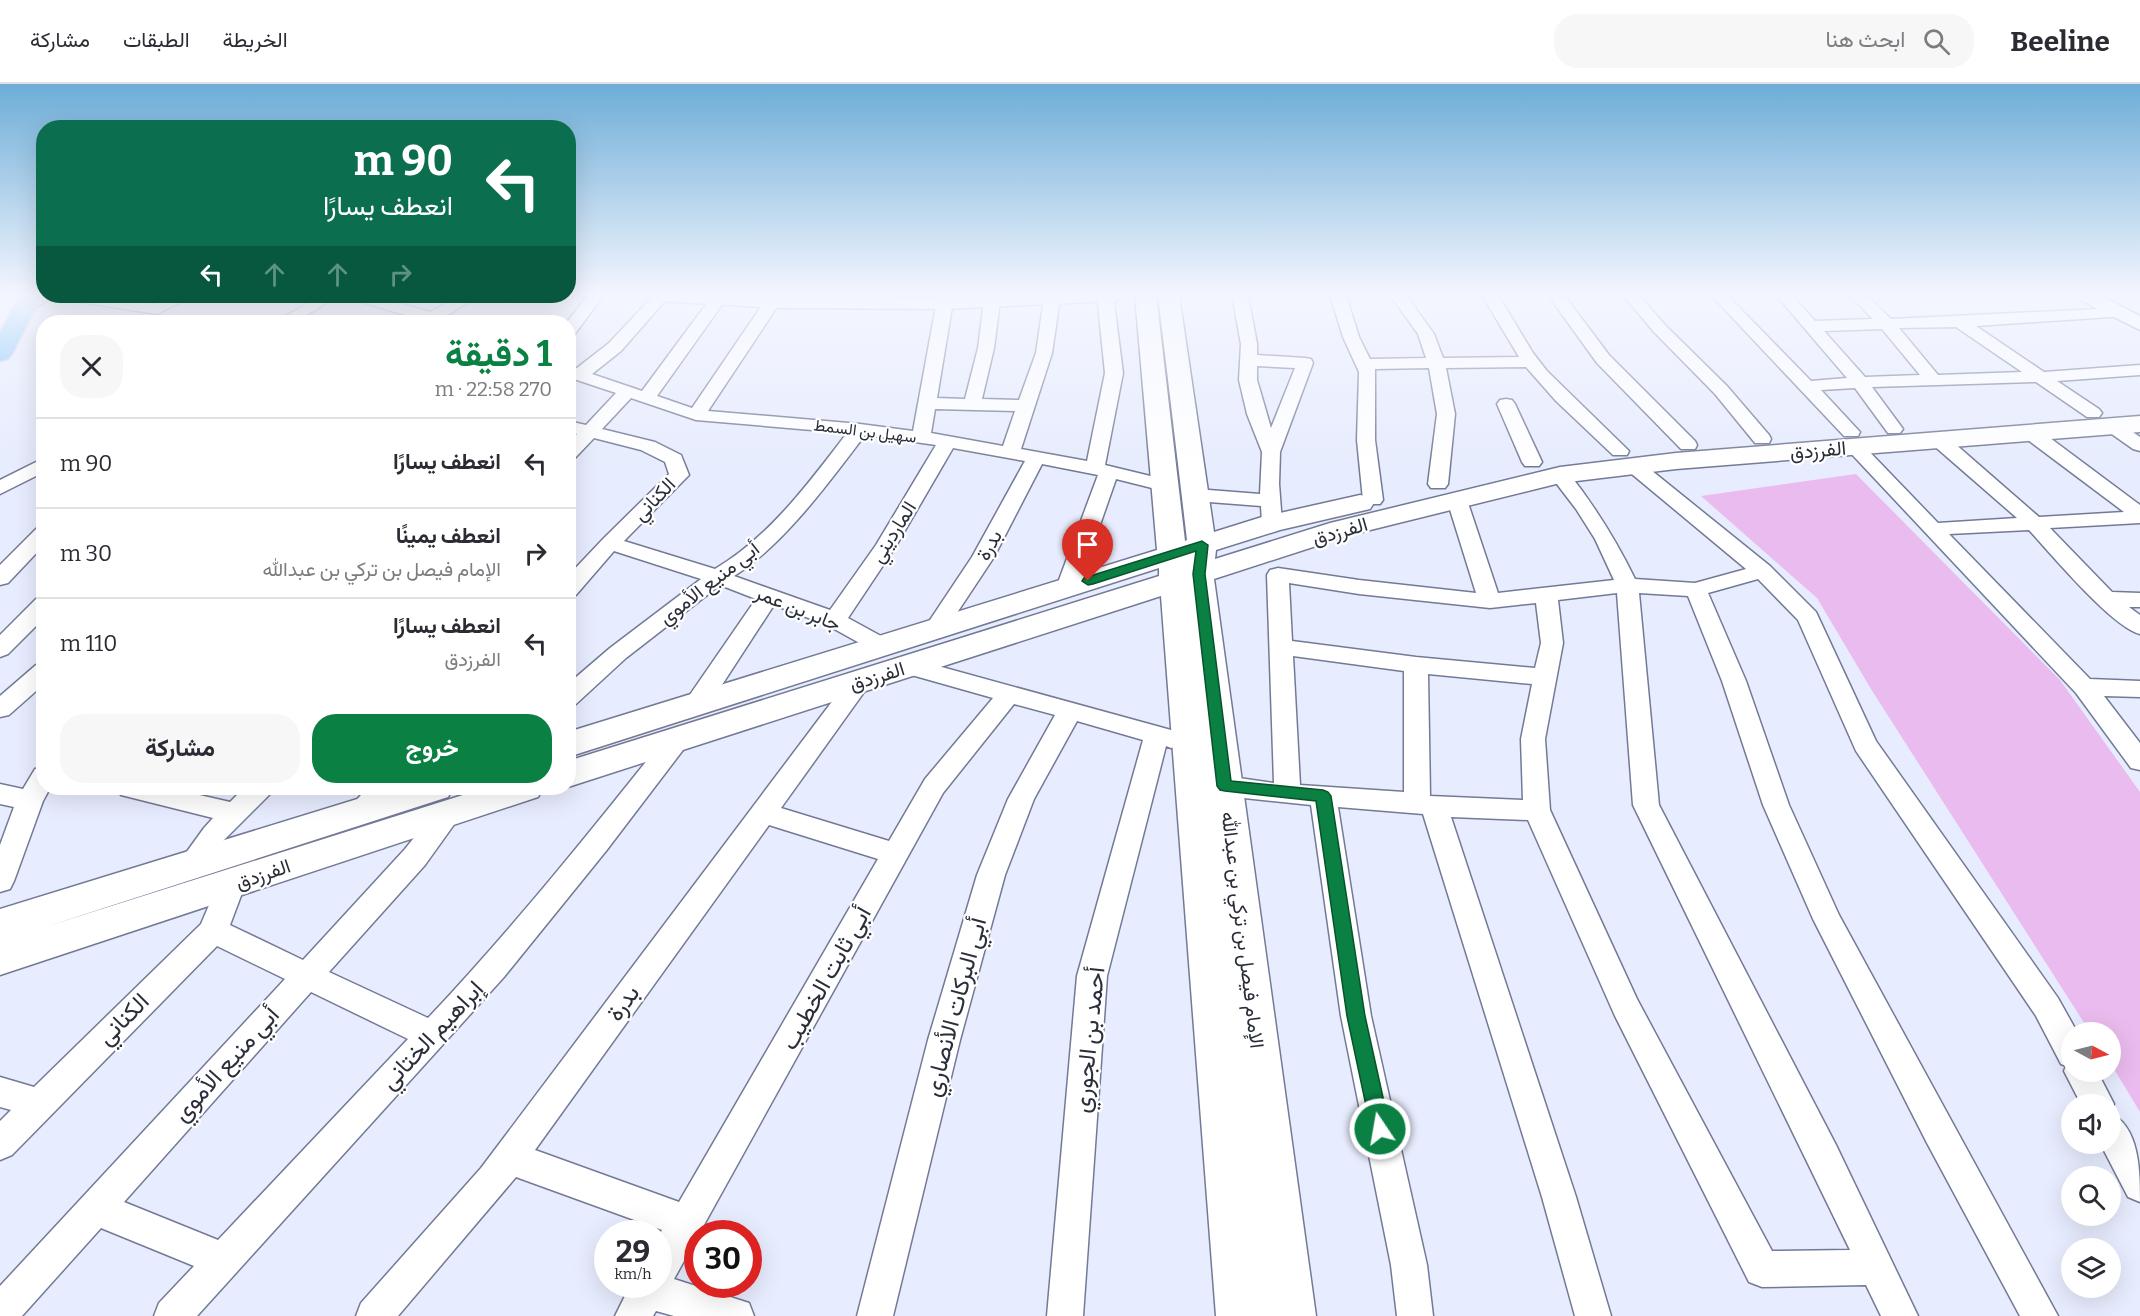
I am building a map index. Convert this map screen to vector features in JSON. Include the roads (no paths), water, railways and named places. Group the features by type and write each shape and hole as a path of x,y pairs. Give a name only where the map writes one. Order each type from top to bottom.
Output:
{"main road":[{"name":"الإمام فيصل بن تركي بن عبدالله","path":"1155,352 1180,490"},
{"name":"الإمام فيصل بن تركي بن عبدالله","path":"1172,352 1186,564 1225,786 1291,1316"},
{"name":"الفرزدق","path":"576,772 909,666 1186,564 1271,512 1448,492 1560,475 1688,445 1762,439 1939,440 2031,433 2115,421 2140,407"},
{"name":"الفرزدق","path":"576,742 1067,588 1340,529 1532,462 1627,459 1852,439 1894,429 2115,421"},
{"name":"الإمام فيصل بن تركي بن عبدالله","path":"1186,564 1172,739 1241,1316"},
{"name":"الفرزدق","path":"0,925 192,864 371,799 442,800 477,795"},
{"name":"الفرزدق","path":"0,958 231,885 442,800"}],"street":[{"path":"576,371 605,352"},
{"path":"646,398 679,352"},
{"path":"696,415 738,352"},
{"path":"921,438 936,352"},
{"path":"972,405 985,352"},
{"path":"1010,453 1044,352"},
{"path":"1067,588 1102,470 1113,373 1111,352"},
{"path":"1248,352 1248,380 1256,414 1271,452"},
{"path":"1358,352 1368,372 1366,440 1373,500"},
{"path":"1433,352 1446,414 1448,492 1490,601"},
{"path":"1526,352 1531,362 1565,399 1627,459 1762,571 1808,617 1864,745 1947,860 2040,997 2061,1034"},
{"path":"1599,352 1688,445"},
{"path":"1683,352 1721,390 1762,439"},
{"path":"1775,352 1808,386 1852,439 1935,529 2084,687 2140,761"},
{"path":"1835,352 1860,382 1894,429"},
{"path":"1910,352 1934,381"},
{"path":"2004,352 2115,421 2140,446"},
{"path":"1248,360 1305,363 1271,452 1271,512"},
{"path":"1364,364 1531,362"},
{"path":"1808,386 1860,382 2041,377 2140,370"},
{"name":"سهيل بن السمط","path":"576,372 696,415 860,429 948,441 1102,470 1271,512"},
{"path":"576,446 628,391"},
{"path":"927,403 1026,406"},
{"path":"1506,404 1532,462"},
{"name":"الكناني","path":"576,429 648,446 674,459 679,475 610,543 576,581"},
{"name":"أبي منيع الأموي","path":"576,691 618,653 717,577 745,560 811,493 860,429"},
{"path":"2031,433 2140,515"},
{"path":"1939,440 2033,522 2106,599 2140,627"},
{"name":"المارديني","path":"835,620 886,546 948,441"},
{"name":"بدرة","path":"935,629 983,557 1036,458"},
{"path":"0,488 36,468"},
{"path":"1560,475 1585,507 1605,539 1627,585 1646,805 1824,1157 1900,1316"},
{"path":"1935,529 2140,515"},
{"path":"0,578 36,543"},
{"name":"جابر بن عمر","path":"610,543 717,577 835,620 882,646"},
{"path":"1287,794 1278,575 1359,587 1490,601 1627,585 1696,590 1762,571"},
{"path":"1696,590 1734,681 1776,805 1827,919 1933,1122 2040,1316"},
{"path":"1546,594 1551,643 1533,739 1537,810 1626,1007 1762,1269 1876,1267"},
{"path":"696,705 769,596"},
{"path":"2106,599 2140,600"},
{"path":"0,648 36,611"},
{"path":"1281,647 1416,665 1545,677"},
{"path":"1416,665 1426,805 1556,1185 1593,1316"},
{"path":"909,666 1172,739"},
{"path":"0,709 36,678"},
{"name":"بدرة","path":"374,1316 510,1158 860,681"},
{"path":"2084,687 2140,689"},
{"name":"أبي ثابت الخطيب","path":"688,1220 934,786 1008,694"},
{"name":"أبي البركات الأنصاري","path":"875,1316 944,1040 991,875 1021,799 1070,711"},
{"name":"أحمد بن الجوري","path":"1065,1316 1092,976 1172,739"},
{"name":"إبراهيم الختاني","path":"172,1316 516,941 677,740"},
{"path":"1225,786 1287,794 1426,805 1537,810"},
{"path":"0,881 30,800 36,790"},
{"path":"0,794 30,800"},
{"path":"166,795 234,813"},
{"path":"192,864 213,835 253,795"},
{"path":"1323,796 1356,1016 1409,1265 1415,1316"},
{"name":"أبي منيع الأموي","path":"0,1313 416,857 442,800"},
{"path":"764,813 895,854"},
{"name":"الكناني","path":"0,1144 213,931 231,885"},
{"path":"213,931 432,1035"},
{"path":"0,1092 39,1104"},
{"path":"2121,1150 2140,1185"},
{"path":"510,1158 684,1221"},
{"path":"95,1208 224,1260"},
{"name":"أبي ثابت الخطيب","path":"672,1248 684,1227"},
{"path":"672,1297 736,1316"}]}
